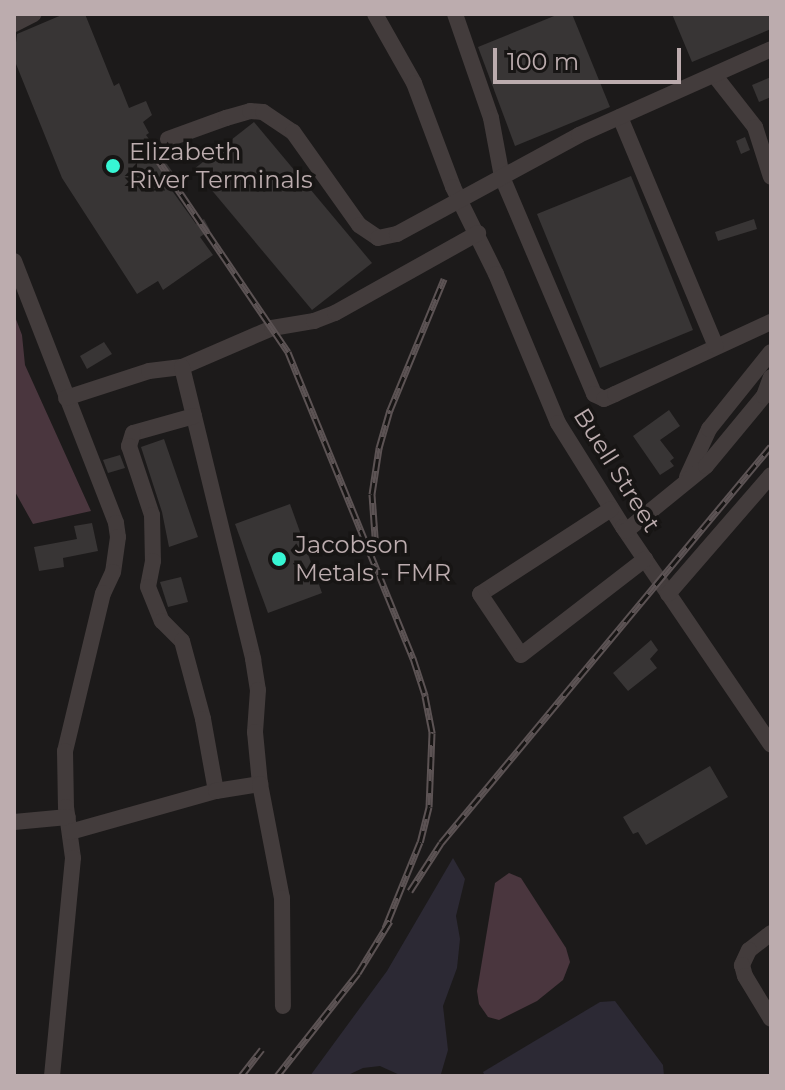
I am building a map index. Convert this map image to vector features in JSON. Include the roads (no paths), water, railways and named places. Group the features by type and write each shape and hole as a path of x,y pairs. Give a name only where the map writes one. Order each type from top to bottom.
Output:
{"street":[{"path":"14,24 34,14"},
{"name":"Buell Street","path":"375,14 414,83 460,200 478,233 558,423 611,509 771,745"},
{"path":"455,14 491,118 502,177 598,397 615,394 771,322"},
{"path":"168,139 250,111 263,112 293,132 359,225 378,238 397,234 620,117 771,49"},
{"path":"715,76 764,130 771,177"},
{"path":"620,117 716,346"},
{"path":"66,398 149,371 182,367 272,328 314,321 335,313 478,233"},
{"path":"14,261 116,523 118,537 113,572 103,593 70,724 64,773 72,878 52,1076"},
{"path":"684,482 709,429 771,352"},
{"path":"182,367 258,690 255,732 260,784 282,898 283,1006"},
{"path":"626,531 660,507 684,482 706,466 764,396 771,377"},
{"path":"194,416 133,433 129,446 153,523 153,561 148,587 162,621 182,641 203,719 216,791"},
{"path":"668,594 771,475"},
{"path":"611,509 480,594 521,655 645,559"},
{"path":"14,822 69,825 260,784"},
{"path":"771,933 749,950 742,965 745,976 771,1019"}],"railway":[{"path":"154,154 288,352 413,658 425,696 432,733 429,807 420,842 385,928"},
{"path":"376,550 372,494 379,448 390,410 444,279"},
{"path":"410,891 441,843 771,446"},
{"path":"277,1076 358,973 390,921"},
{"path":"241,1076 262,1049"}],"place":[{"name":"Elizabeth River Terminals","path":"113,166"},
{"name":"Jacobson Metals - FMR","path":"279,559"}]}
